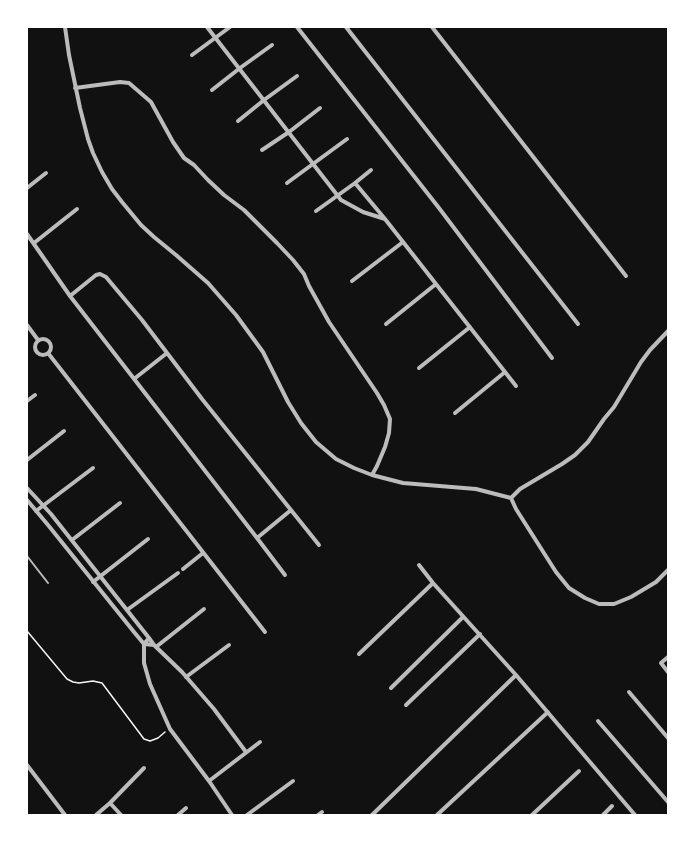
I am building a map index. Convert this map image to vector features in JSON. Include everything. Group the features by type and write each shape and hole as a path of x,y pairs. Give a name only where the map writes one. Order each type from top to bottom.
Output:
{"street":[{"path":"65,27 76,88 88,138 102,172 131,213 154,237 208,283 232,310 263,352 288,402 301,423 316,442 336,459 372,475 403,482 476,489 511,498"},
{"path":"207,27 341,200 363,212 385,219"},
{"path":"192,55 230,27"},
{"path":"297,27 439,208 552,358"},
{"path":"346,27 578,324"},
{"path":"432,27 626,276"},
{"path":"212,90 272,45"},
{"path":"238,121 297,76"},
{"path":"76,88 120,82 129,83 151,102 173,142 184,158 194,165 208,180 249,215 293,260 304,274 329,322 377,393 390,419 389,433 385,447 372,475"},
{"path":"262,150 289,132 320,108"},
{"path":"287,182 347,138"},
{"path":"316,211 371,170"},
{"path":"27,188 46,173"},
{"path":"355,183 516,386"},
{"path":"34,243 77,209"},
{"path":"27,234 70,296 285,575"},
{"path":"352,281 403,242"},
{"path":"70,296 96,275 104,275 142,320 202,399 319,545"},
{"path":"386,324 436,284"},
{"path":"27,325 38,340"},
{"path":"419,368 470,327"},
{"path":"511,498 520,489 575,455 588,442 614,407 641,362 668,331"},
{"path":"38,340 44,339 49,341 52,346 48,354"},
{"path":"38,340 35,346 38,353 44,355 48,354"},
{"path":"134,379 167,353"},
{"path":"48,354 265,632"},
{"path":"455,413 505,372"},
{"path":"27,401 35,395"},
{"path":"27,460 64,431"},
{"path":"36,511 93,468"},
{"path":"27,488 72,540 155,646 186,677 214,709 246,752"},
{"path":"511,498 516,509 556,572 569,588 585,598 599,604 614,604 631,597 656,582 668,570"},
{"path":"27,500 144,644 144,663 150,684 170,729 209,781 232,815"},
{"path":"72,540 120,504"},
{"path":"257,538 291,510"},
{"path":"93,582 148,539"},
{"path":"183,568 203,552"},
{"path":"419,565 463,617 480,634 548,712 635,815"},
{"path":"127,610 178,573"},
{"path":"359,654 433,582"},
{"path":"144,644 155,646 204,609"},
{"path":"391,688 463,617"},
{"path":"406,704 480,634"},
{"path":"144,644 149,638"},
{"path":"186,677 229,645"},
{"path":"668,657 661,663 668,672"},
{"path":"372,815 516,675"},
{"path":"629,692 668,738"},
{"path":"437,815 548,712"},
{"path":"598,721 668,802"},
{"path":"209,781 260,742"},
{"path":"27,765 65,815"},
{"path":"96,815 110,804 144,768"},
{"path":"534,814 579,771"},
{"path":"247,815 293,781"},
{"path":"110,804 121,815"},
{"path":"602,815 612,806"},
{"path":"178,815 186,808"}],"lane":[{"path":"27,556 48,583"}],"path":[{"path":"27,631 67,680 79,683 93,681 102,683 144,739 150,741 158,738 170,729"}]}
